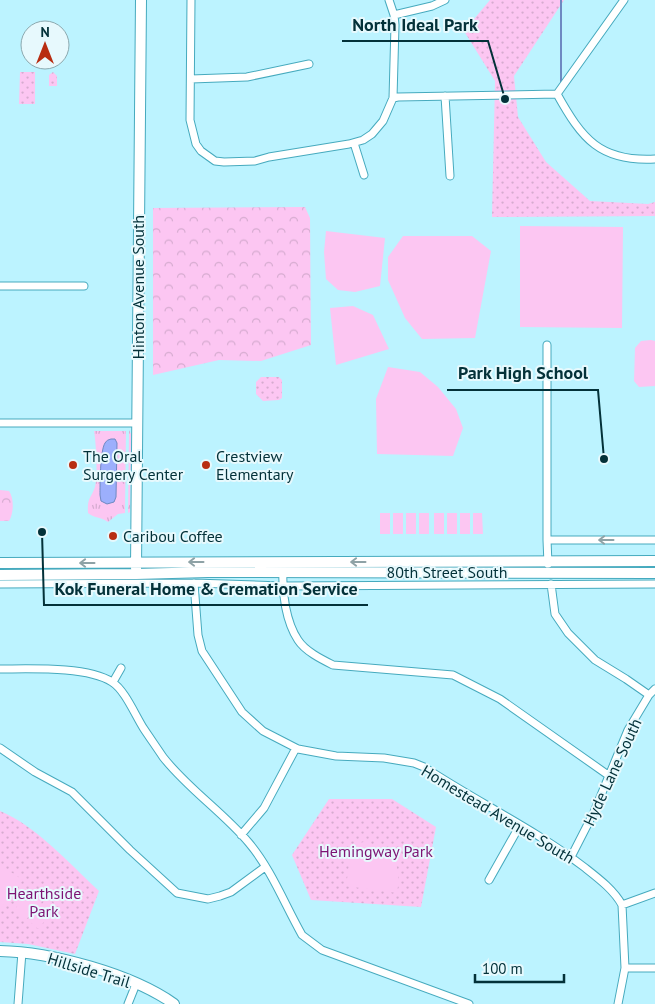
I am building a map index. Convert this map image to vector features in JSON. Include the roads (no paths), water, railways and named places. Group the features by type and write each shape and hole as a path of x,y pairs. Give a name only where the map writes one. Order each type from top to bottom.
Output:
{"main road":[{"name":"Hinton Avenue South","path":"136,574 141,0"},
{"name":"80th Street South","path":"0,563 655,561"},
{"name":"80th Street South","path":"0,575 282,572 655,572"},
{"name":"Hillside Trail","path":"0,951 62,958 136,984 174,1004"}],"street":[{"path":"191,0 190,120 196,144 201,151 215,161 231,162 256,161 279,155 354,142 363,140 372,134 383,121 392,98 395,31 394,15 389,0"},
{"path":"394,15 432,6 444,0"},
{"path":"557,94 624,0"},
{"path":"191,79 247,77 309,64"},
{"path":"392,98 557,94"},
{"path":"557,94 568,115 589,141 607,153 623,157 655,159"},
{"path":"445,96 450,176"},
{"path":"354,142 364,174"},
{"path":"0,286 84,286"},
{"path":"547,345 547,562 554,572"},
{"path":"0,423 137,423"},
{"path":"547,540 655,540"},
{"path":"282,572 282,586 288,615 298,640 320,659 332,665 453,675 500,700 608,775"},
{"name":"80th Street South","path":"0,584 194,583 282,586 655,584"},
{"name":"Homestead Avenue South","path":"194,583 198,635 202,651 242,712 263,731 296,748 336,756 384,758 414,763 424,767 571,857 611,890 622,905"},
{"path":"551,584 555,614 568,633 595,660 652,692"},
{"path":"113,682 121,668"},
{"path":"0,669 36,669 93,674 113,682 126,698 144,730 165,758 249,843 265,867 302,935 322,950 468,1004"},
{"name":"Hyde Lane South","path":"571,857 594,812 628,730 652,692"},
{"path":"0,748 3,752 35,772 72,792 177,893 208,899 220,896 231,892 265,867"},
{"path":"241,835 264,808 296,748"},
{"path":"489,880 520,825"},
{"path":"618,1004 625,968 622,905 655,893"},
{"path":"18,1004 22,952"},
{"path":"625,968 655,968"},
{"path":"128,1004 136,984"}],"water":[{"path":"115,439 117,443 116,497 114,502 107,504 101,501 100,495 101,468 103,447 106,441"}],"waterway":[{"path":"561,0 561,85"}],"place":[{"name":"North Ideal Park","path":"505,99"},
{"name":"Park High School","path":"604,459"},
{"name":"The Oral Surgery Center","path":"73,465"},
{"name":"Crestview Elementary","path":"206,465"},
{"name":"Kok Funeral Home & Cremation Service","path":"42,532"},
{"name":"Caribou Coffee","path":"113,536"}],"park label":[{"name":"Hemingway Park","path":"376,851"},
{"name":"Hearthside Park","path":"44,902"}]}
